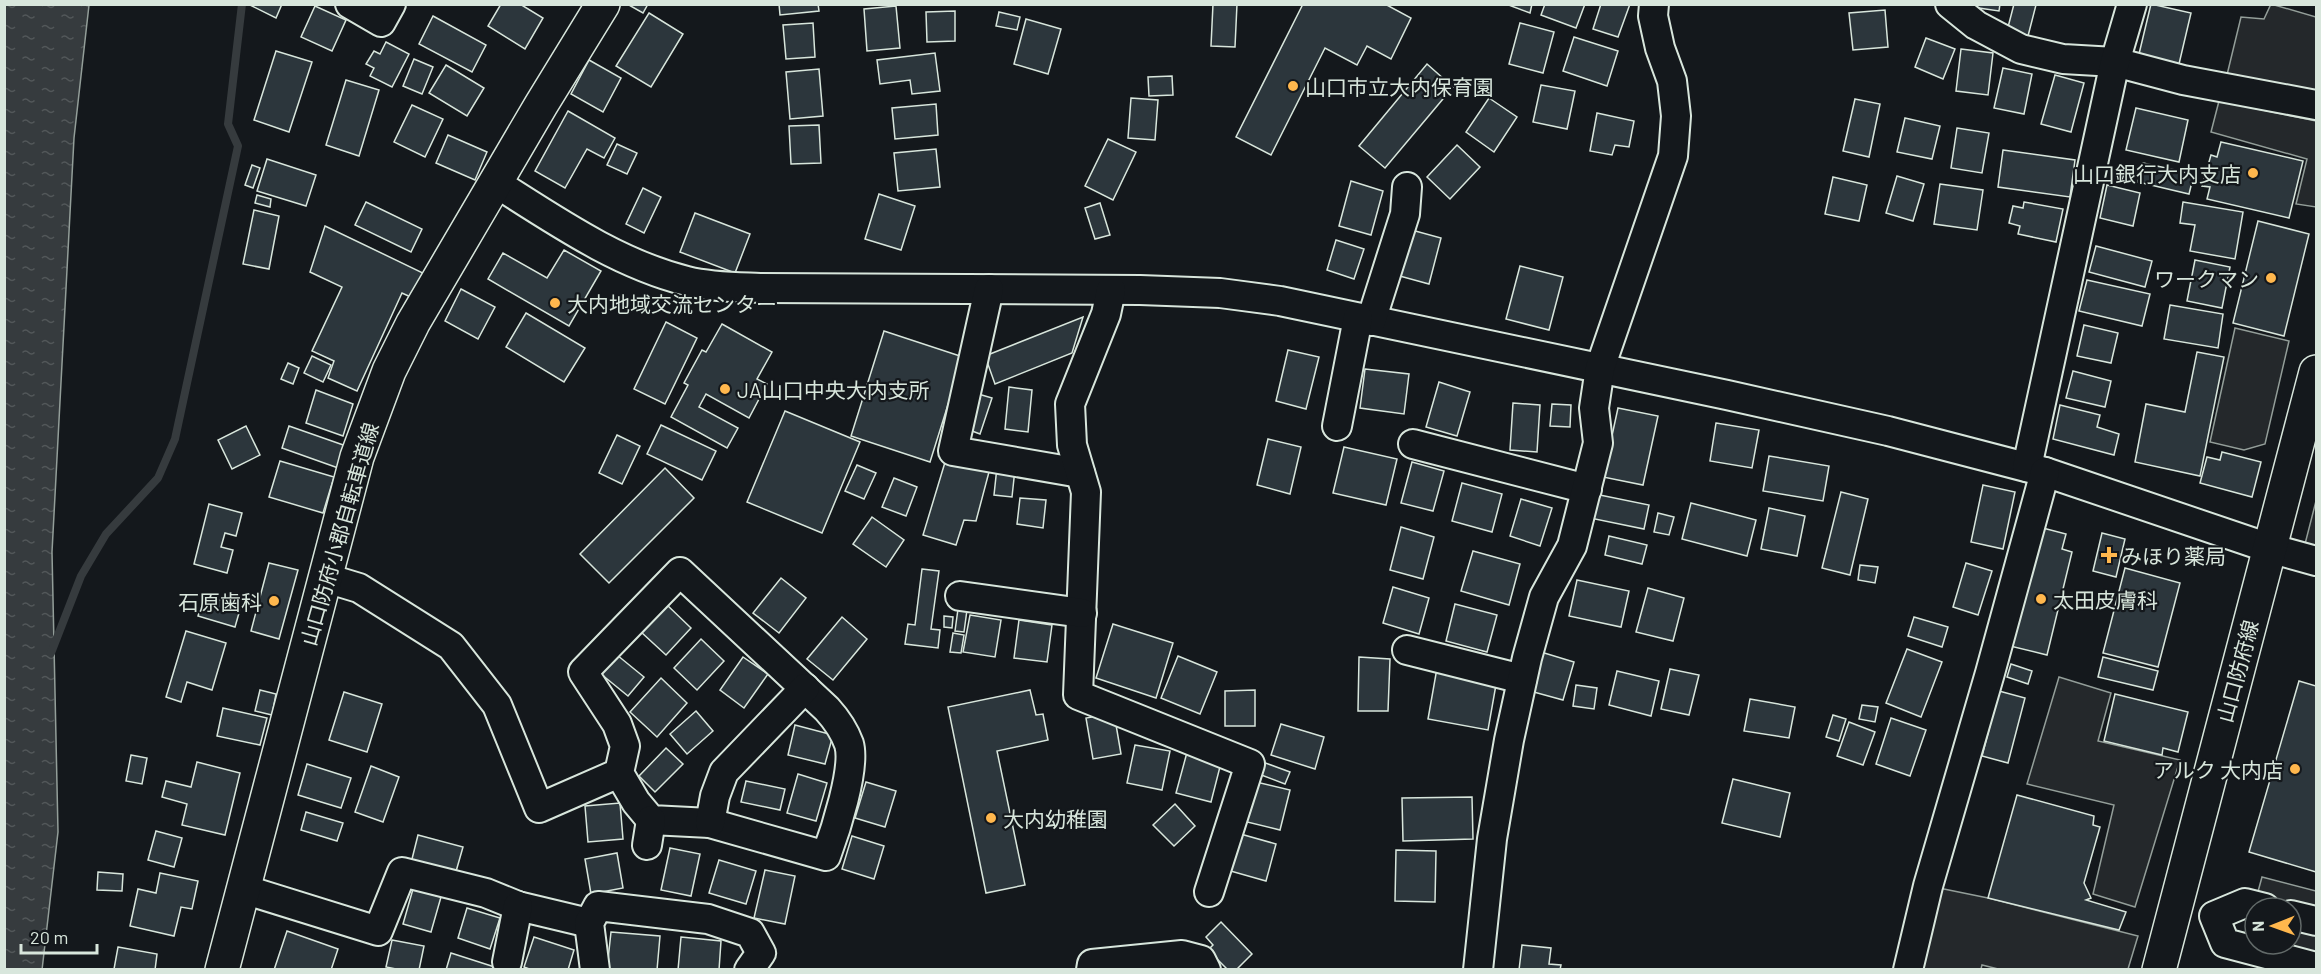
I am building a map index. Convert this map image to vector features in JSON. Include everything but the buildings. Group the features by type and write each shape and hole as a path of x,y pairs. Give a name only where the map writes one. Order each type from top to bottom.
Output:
{"main road":[{"name":"山口防府小郡自転車道線","path":"222,969 357,457 389,371 413,323 603,4"},
{"name":"山口防府線","path":"2159,969 2270,548 2307,447 2316,372"}],"street":[{"path":"350,4 382,22"},
{"path":"1478,969 1492,839 1522,679 1544,597 1572,546 1598,443 1594,408 1600,368 1672,156 1676,116 1672,81 1660,48 1653,16 1654,4"},
{"path":"1950,4 1977,25 2021,49 2063,59 2115,62 2183,80 2316,105"},
{"path":"1908,969 1928,886 1990,673 2036,470 2115,62 2132,4"},
{"path":"496,183 566,227 628,260 687,281 760,288 1111,290 1220,293 1280,301 1877,429 2036,470 2270,548 2316,561"},
{"path":"1337,426 1364,320 1405,214 1407,187"},
{"path":"989,289 953,451 1080,473"},
{"path":"1111,290 1106,314 1070,404 1072,445 1086,492 1078,695 1250,764 1209,892"},
{"path":"1413,444 1587,489"},
{"path":"680,572 805,688 841,724 850,746 848,777 839,823 826,856 710,824 649,832 636,802 619,773 625,746 616,724 583,672 680,572"},
{"path":"326,578 359,588 451,646 497,705 539,808 619,773"},
{"path":"960,596 1082,613"},
{"path":"1407,650 1522,679"},
{"path":"710,824 715,796 724,771 805,688"},
{"path":"243,889 378,931 402,872 486,893 518,906 589,923"},
{"path":"2243,904 2214,916 2225,943 2243,948"},
{"path":"507,962 518,906"},
{"path":"595,969 589,923 598,906 708,920 750,933 760,953 749,969"},
{"path":"1090,969 1092,964 1182,955 1201,960 1206,969"},
{"path":"2274,956 2316,967"}],"shaded area":[{"path":"2271,4 2316,17 2316,96 2226,79 2241,17 2264,19"},
{"path":"2219,101 2316,121 2316,207 2296,204 2307,159 2211,132"},
{"name":"ワークマン","path":"2235,328 2289,341 2265,444 2244,450 2210,442"},
{"path":"2316,501 2316,547 2305,544"},
{"path":"2059,677 2111,693 2098,741 2180,760 2135,907 2093,894 2114,805 2027,784"},
{"path":"2262,877 2316,891 2316,969 2240,957 2243,946 2243,956 2303,956 2303,896 2257,896"},
{"path":"1939,888 2138,936 2128,969 2002,970 1982,965 1981,969 1921,970"}],"water":[{"path":"5,4 89,5 74,138 52,552 58,832 42,970 4,969"}],"waterway":[{"path":"51,653 81,576 106,534 158,478 175,439 238,146 228,124 242,4"}],"place":[{"name":"山口市立大内保育園","path":"1293,86"},
{"name":"山口銀行大内支店","path":"2253,173"},
{"name":"ワークマン","path":"2271,278"},
{"name":"大内地域交流センター","path":"555,303"},
{"name":"JA山口中央大内支所","path":"725,389"},
{"name":"みほり薬局","path":"2109,555"},
{"name":"太田皮膚科","path":"2041,599"},
{"name":"石原歯科","path":"274,601"},
{"name":"アルク 大内店","path":"2295,769"},
{"name":"大内幼稚園","path":"991,818"}]}
